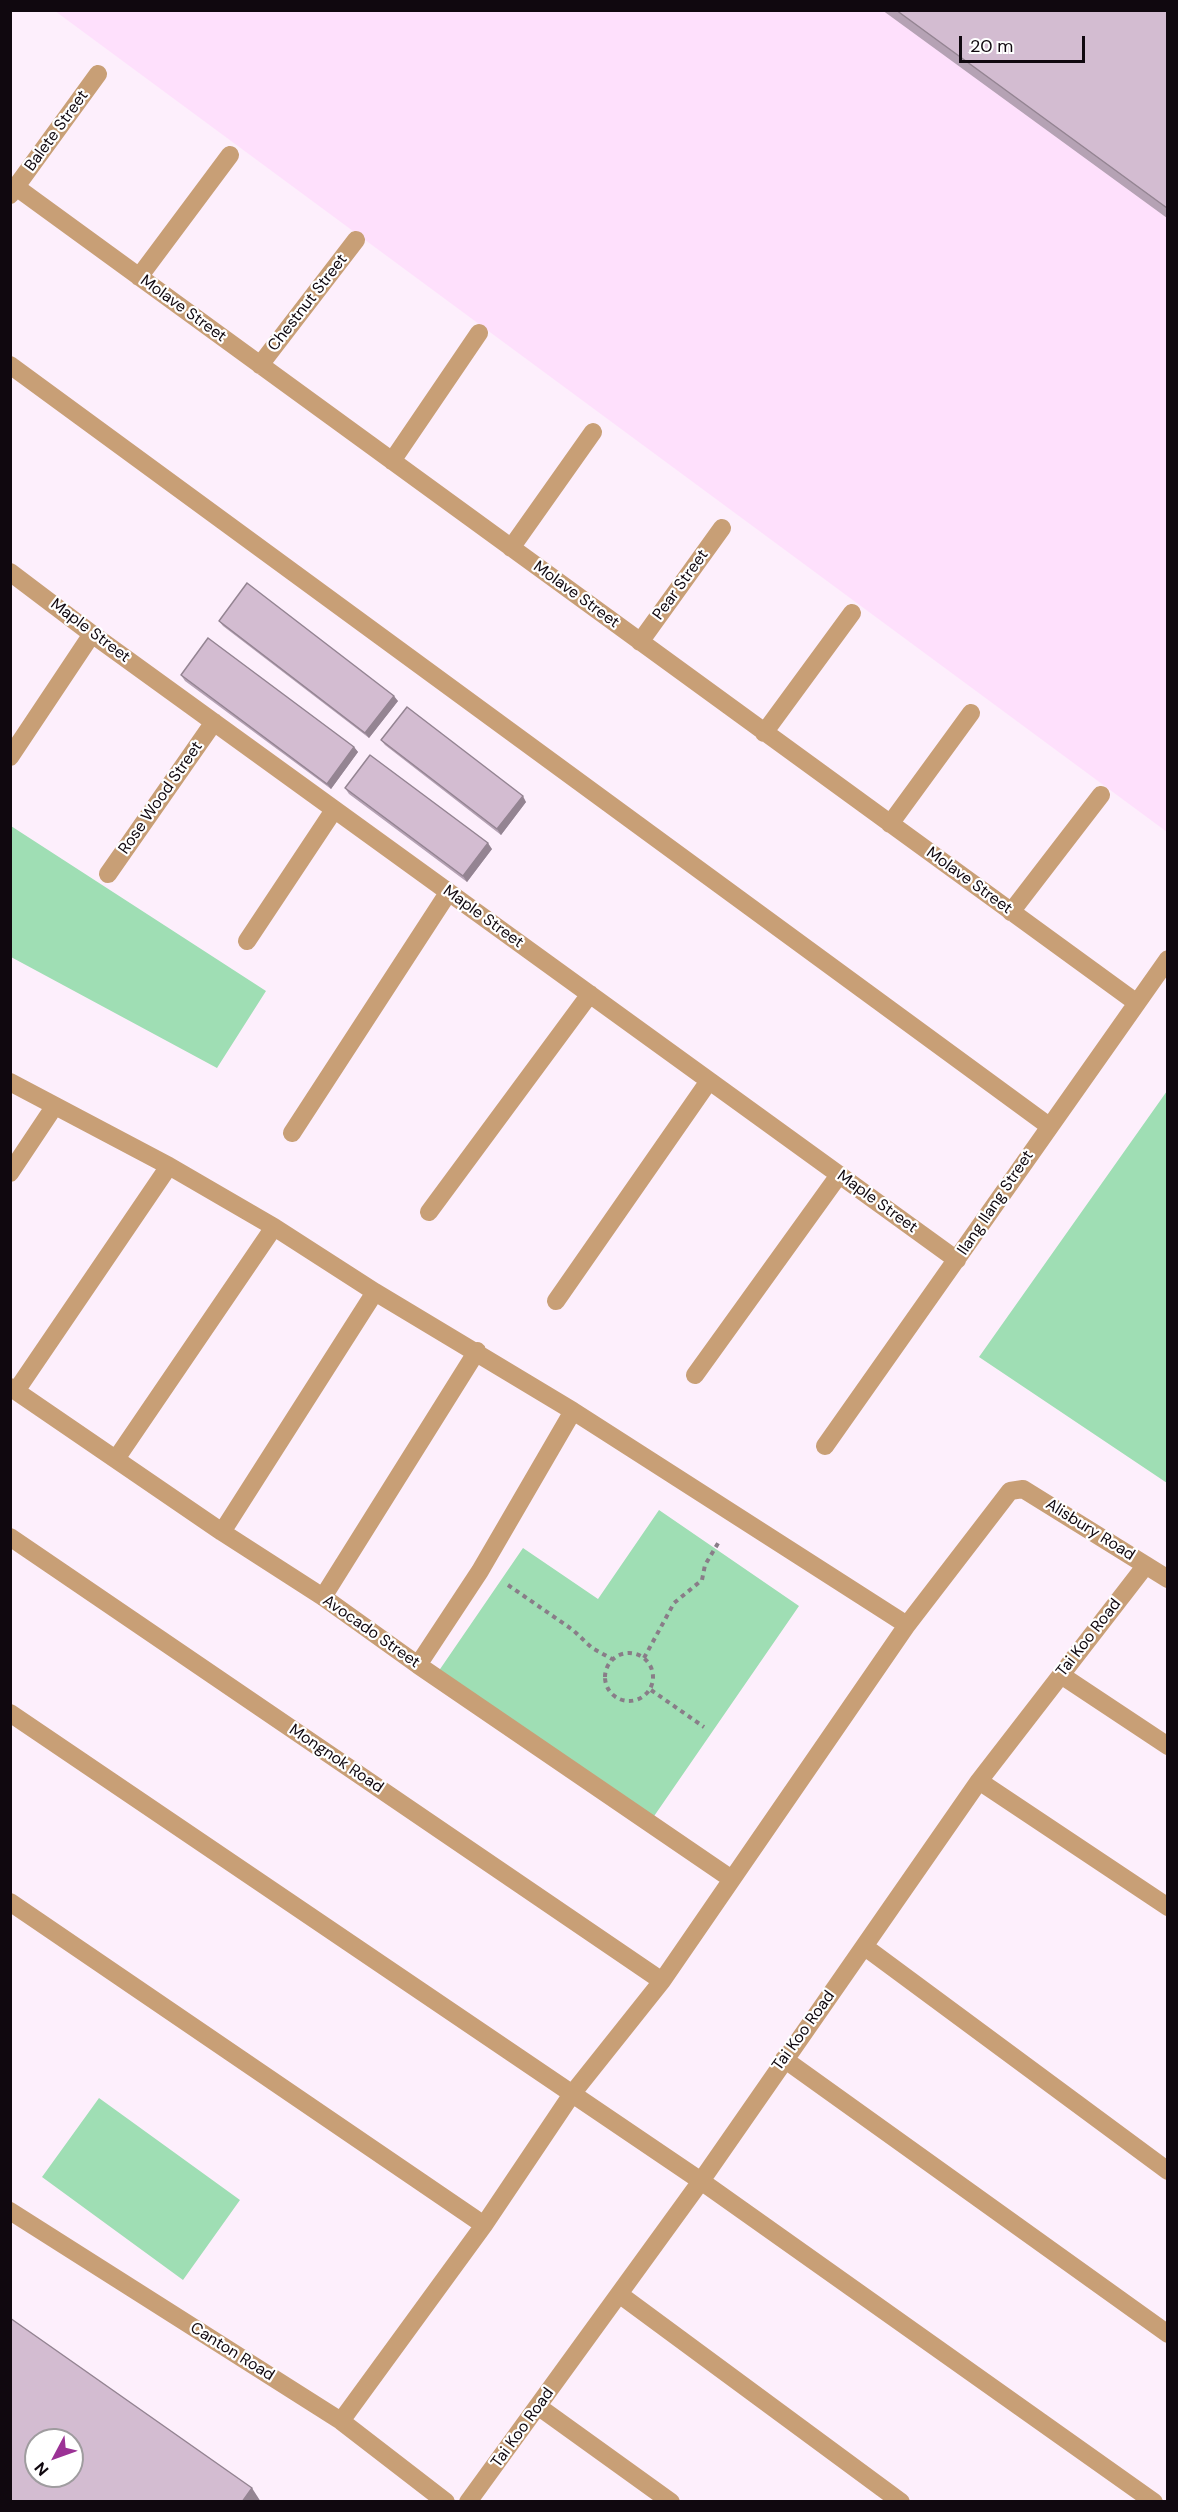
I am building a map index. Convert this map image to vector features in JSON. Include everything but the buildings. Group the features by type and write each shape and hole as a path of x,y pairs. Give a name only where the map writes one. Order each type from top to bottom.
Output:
{"street":[{"name":"Balete Street","path":"13,191 98,74"},
{"path":"139,277 230,155"},
{"name":"Molave Street","path":"13,191 139,277 1137,1003"},
{"name":"Chestnut Street","path":"260,365 356,240"},
{"path":"392,461 478,333"},
{"path":"10,365 1049,1126"},
{"path":"511,548 593,432"},
{"name":"Pear Street","path":"640,642 722,528"},
{"name":"Maple Street","path":"10,572 448,893 957,1260"},
{"path":"764,732 852,613"},
{"path":"10,757 92,634"},
{"path":"890,824 971,713"},
{"name":"Rose Wood Street","path":"108,874 214,722"},
{"path":"1011,912 1101,795"},
{"path":"247,941 334,810"},
{"path":"292,1132 448,893"},
{"name":"Ilang Ilang Street","path":"825,1446 1167,959"},
{"path":"429,1212 590,994"},
{"path":"556,1301 709,1081"},
{"path":"10,1082 169,1166 274,1227 375,1292 477,1351 573,1411 907,1625 730,1878 662,1981 572,2094 484,2224 341,2421"},
{"path":"10,1173 54,1107"},
{"path":"13,1389 169,1166"},
{"path":"695,1375 838,1175"},
{"path":"116,1459 274,1227"},
{"path":"222,1532 375,1292"},
{"path":"323,1597 477,1351"},
{"name":"Avocado Street","path":"13,1389 222,1532 323,1597 418,1665 730,1878"},
{"path":"418,1665 480,1571 573,1411"},
{"name":"Alisbury Road","path":"907,1625 1010,1491 1023,1489 1167,1579"},
{"name":"Mongnok Road","path":"10,1537 662,1981"},
{"name":"Tai Koo Road","path":"468,2502 540,2407 701,2181 979,1781 1146,1565"},
{"path":"1061,1675 1167,1746"},
{"path":"10,1713 701,2181 1154,2502"},
{"path":"979,1781 1167,1907"},
{"path":"10,1902 484,2224"},
{"path":"865,1947 1167,2171"},
{"path":"784,2059 1167,2334"},
{"name":"Canton Road","path":"10,2211 341,2421 446,2502"},
{"path":"619,2294 901,2502"},
{"path":"540,2407 671,2502"}],"path":[{"path":"644,1658 674,1602 702,1580 705,1565 735,1514"},
{"path":"480,1571 512,1587 573,1630 592,1648 612,1659"},
{"path":"625,1653 644,1658 654,1673 651,1690 639,1700 628,1702 614,1697 605,1685 604,1675 612,1659 625,1653"},
{"path":"651,1690 704,1726"}],"shaded area":[{"path":"55,11 1167,11 1167,832"}],"green space":[{"path":"11,826 266,991 217,1068 11,957"},
{"path":"1167,1091 1167,1483 979,1357"},
{"path":"659,1510 799,1606 650,1822 436,1675 523,1548 598,1599"},
{"path":"99,2098 240,2200 183,2280 42,2177"}]}
